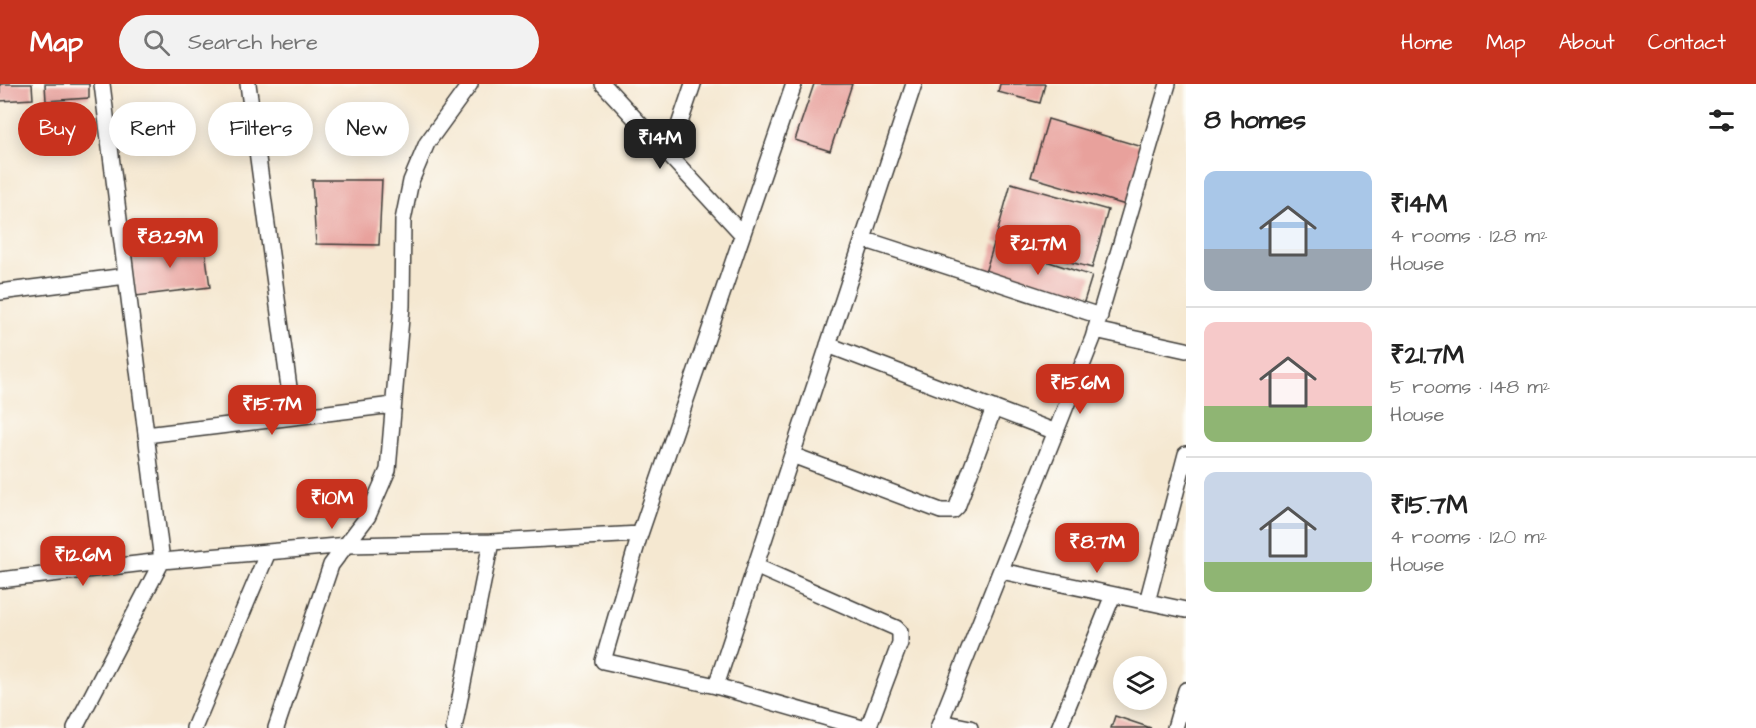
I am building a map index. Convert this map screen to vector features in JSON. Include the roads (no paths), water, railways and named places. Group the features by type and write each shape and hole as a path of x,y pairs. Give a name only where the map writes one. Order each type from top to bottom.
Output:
{"street":[{"path":"75,728 162,561 102,84"},
{"path":"248,84 293,417"},
{"path":"276,728 331,565 368,516 387,470 402,306 403,220 411,181 427,143 470,84"},
{"path":"603,84 742,234"},
{"path":"669,155 693,84"},
{"path":"794,84 640,534 603,662 716,686 862,728"},
{"path":"716,686 914,84"},
{"path":"970,728 940,725 1097,323 1168,84"},
{"path":"863,239 1097,323 1186,350"},
{"path":"0,292 126,276"},
{"path":"828,345 1056,432"},
{"path":"146,435 393,405"},
{"path":"792,455 941,511 953,511 957,507 994,408"},
{"path":"1146,602 1186,454"},
{"path":"0,579 162,561 348,545 491,542 640,534"},
{"path":"454,728 491,542"},
{"path":"194,728 268,552"},
{"path":"755,566 896,628 900,632 900,643 868,728"},
{"path":"1000,571 1186,610"},
{"path":"1059,728 1113,595"},
{"path":"1175,728 1186,690"}]}
